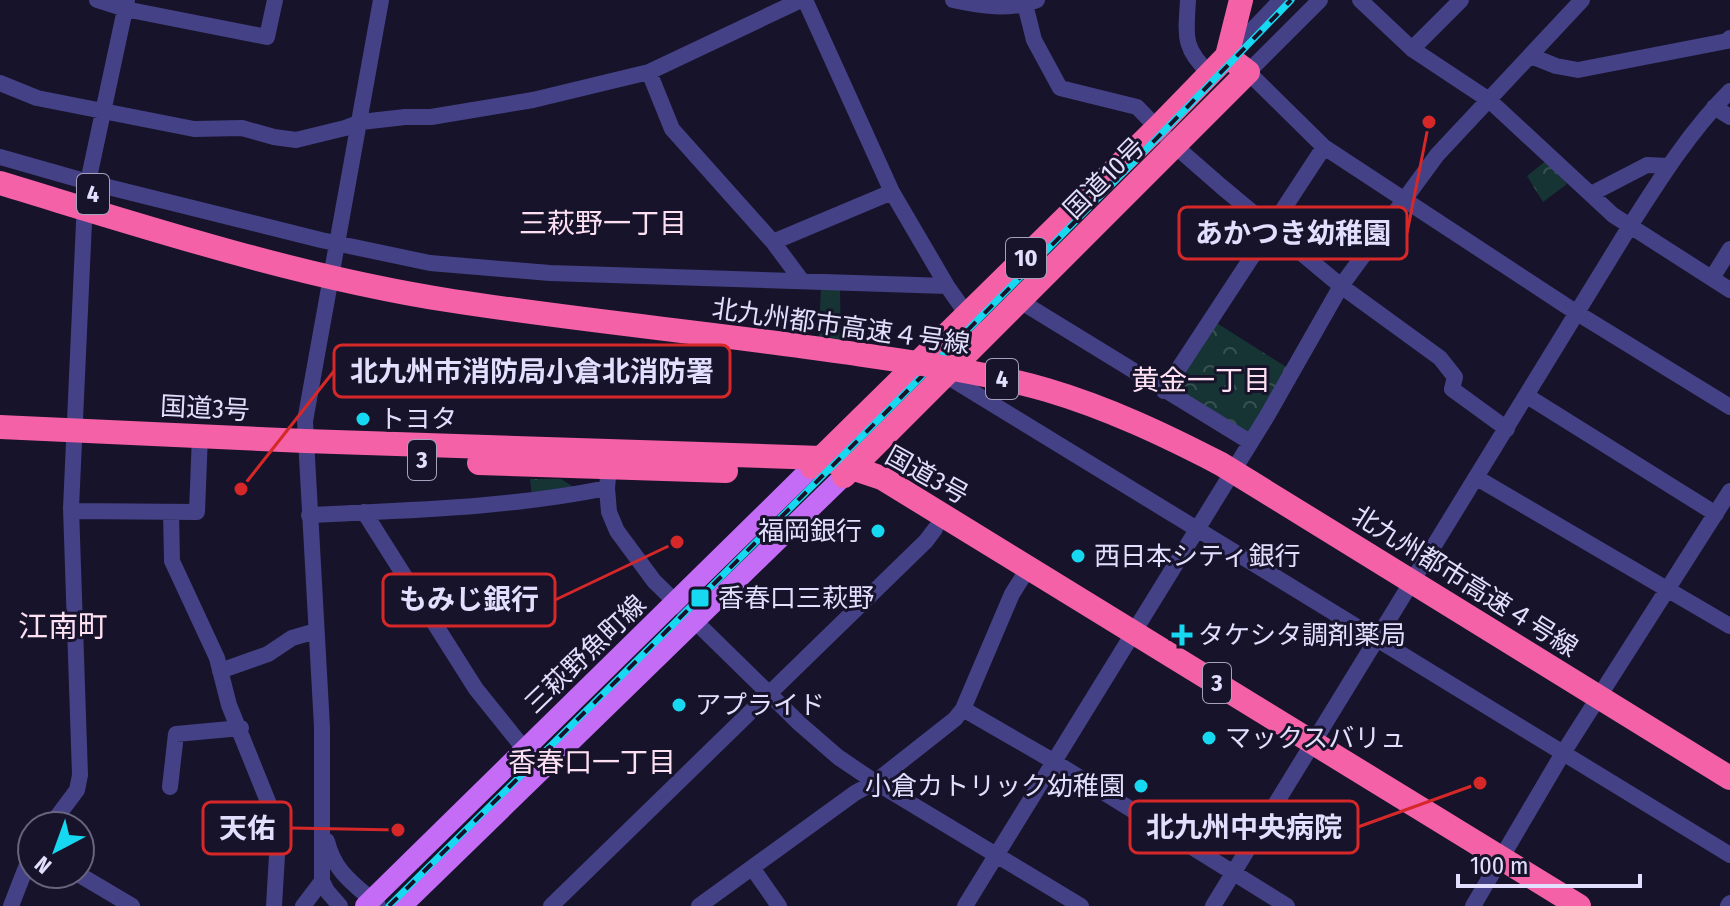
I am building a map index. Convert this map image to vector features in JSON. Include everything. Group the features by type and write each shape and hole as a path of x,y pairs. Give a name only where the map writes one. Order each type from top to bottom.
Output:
{"highway":[{"name":"国道10号","path":"814,465 967,317 1227,56 1241,0"},
{"path":"1227,56 1248,72"},
{"name":"国道10号","path":"848,471 1248,72"},
{"name":"北九州都市高速４号線","path":"0,166 186,223 361,267 484,288 891,344 997,362 1055,376 1138,406 1227,450 1730,760"},
{"name":"北九州都市高速４号線","path":"0,183 239,254 358,284 452,301 767,341 988,375 1103,408 1221,464 1730,778"},
{"name":"国道3号","path":"0,427 74,438 200,444 814,465 882,478 1024,574 1310,750 1498,865 1579,906"},
{"name":"国道3号","path":"0,442 74,438"},
{"name":"国道3号","path":"305,448 608,478 814,465"},
{"name":"国道3号","path":"848,471 935,529 1024,574"},
{"name":"国道3号","path":"1498,865 1548,906"}],"main road":[{"name":"三萩野魚町線","path":"372,904 814,465"},
{"name":"三萩野魚町線","path":"402,906 848,471"}],"street":[{"path":"97,0 267,37 275,0"},
{"path":"337,904 322,881 322,727 305,421 381,0"},
{"path":"953,0 998,7 1029,2 1034,40 1060,88 1137,107 1175,146 1341,286 1440,358 1455,377 1452,389 1507,429"},
{"path":"1188,0 1185,40 1199,64 1210,74"},
{"path":"1227,56 1281,0"},
{"path":"1320,0 1248,72 1324,147 1577,313 1730,407"},
{"path":"1360,0 1412,49 1489,100 1630,226 1730,290"},
{"path":"1412,49 1461,0"},
{"path":"965,906 1250,442 1341,286 1437,155 1582,0"},
{"path":"0,83 28,96 194,129 242,128 296,140 361,122 431,117 533,100 649,72 794,2 892,192 967,317 985,335"},
{"path":"62,810 77,790 80,775 72,511 88,182 126,5"},
{"path":"1531,56 1556,66 1578,70 1730,38"},
{"path":"649,72 672,129 773,242 802,281"},
{"path":"1213,906 1630,226 1669,166 1730,91"},
{"path":"1714,107 1730,117"},
{"path":"1164,391 1324,147"},
{"path":"0,157 339,245 430,263 550,273 947,286"},
{"path":"1591,194 1647,165 1669,166"},
{"path":"773,242 892,192"},
{"path":"1712,278 1730,249"},
{"path":"1020,301 1250,442"},
{"path":"945,375 1730,855"},
{"path":"1527,396 1716,514"},
{"path":"72,511 197,512 200,444"},
{"path":"309,515 448,509 608,478 609,512 617,531 654,581 800,724 838,757 875,782 1081,906"},
{"path":"1477,478 1730,626"},
{"path":"1473,906 1563,753 1730,491"},
{"path":"171,512 172,561 217,658 229,705 241,728 271,809 278,838 274,906"},
{"path":"364,512 476,689 525,750"},
{"path":"551,906 771,694 935,529"},
{"path":"699,906 855,793 875,782 955,719 963,709 1024,574"},
{"path":"220,671 268,654 292,638 316,631"},
{"path":"963,709 1287,906"},
{"path":"170,787 176,734 241,728"},
{"path":"323,824 335,865 372,904"},
{"path":"753,869 779,906"},
{"path":"303,906 322,881"},
{"path":"96,885 132,906"}],"green space":[{"path":"1547,160 1567,184 1543,202 1527,176"},
{"path":"821,288 840,289 841,359 818,356"},
{"path":"1215,322 1288,368 1248,434 1171,386"},
{"path":"530,479 561,479 580,491 532,497"}],"railway":[{"path":"389,906 730,568 1291,0"}],"place":[{"name":"あかつき幼稚園","path":"1429,122"},
{"name":"トヨタ","path":"363,419"},
{"name":"北九州市消防局小倉北消防署","path":"241,489"},
{"name":"福岡銀行","path":"878,531"},
{"name":"もみじ銀行","path":"677,542"},
{"name":"西日本シティ銀行","path":"1078,556"},
{"name":"香春口三萩野","path":"700,598"},
{"name":"タケシタ調剤薬局","path":"1182,635"},
{"name":"アプライド","path":"679,705"},
{"name":"マックスバリュ","path":"1209,738"},
{"name":"北九州中央病院","path":"1480,783"},
{"name":"小倉カトリック幼稚園","path":"1141,786"},
{"name":"天佑","path":"398,830"}],"district":[{"name":"三萩野一丁目","path":"603,223"},
{"name":"黄金一丁目","path":"1201,380"},
{"name":"江南町","path":"63,627"},
{"name":"香春口一丁目","path":"592,762"}]}
